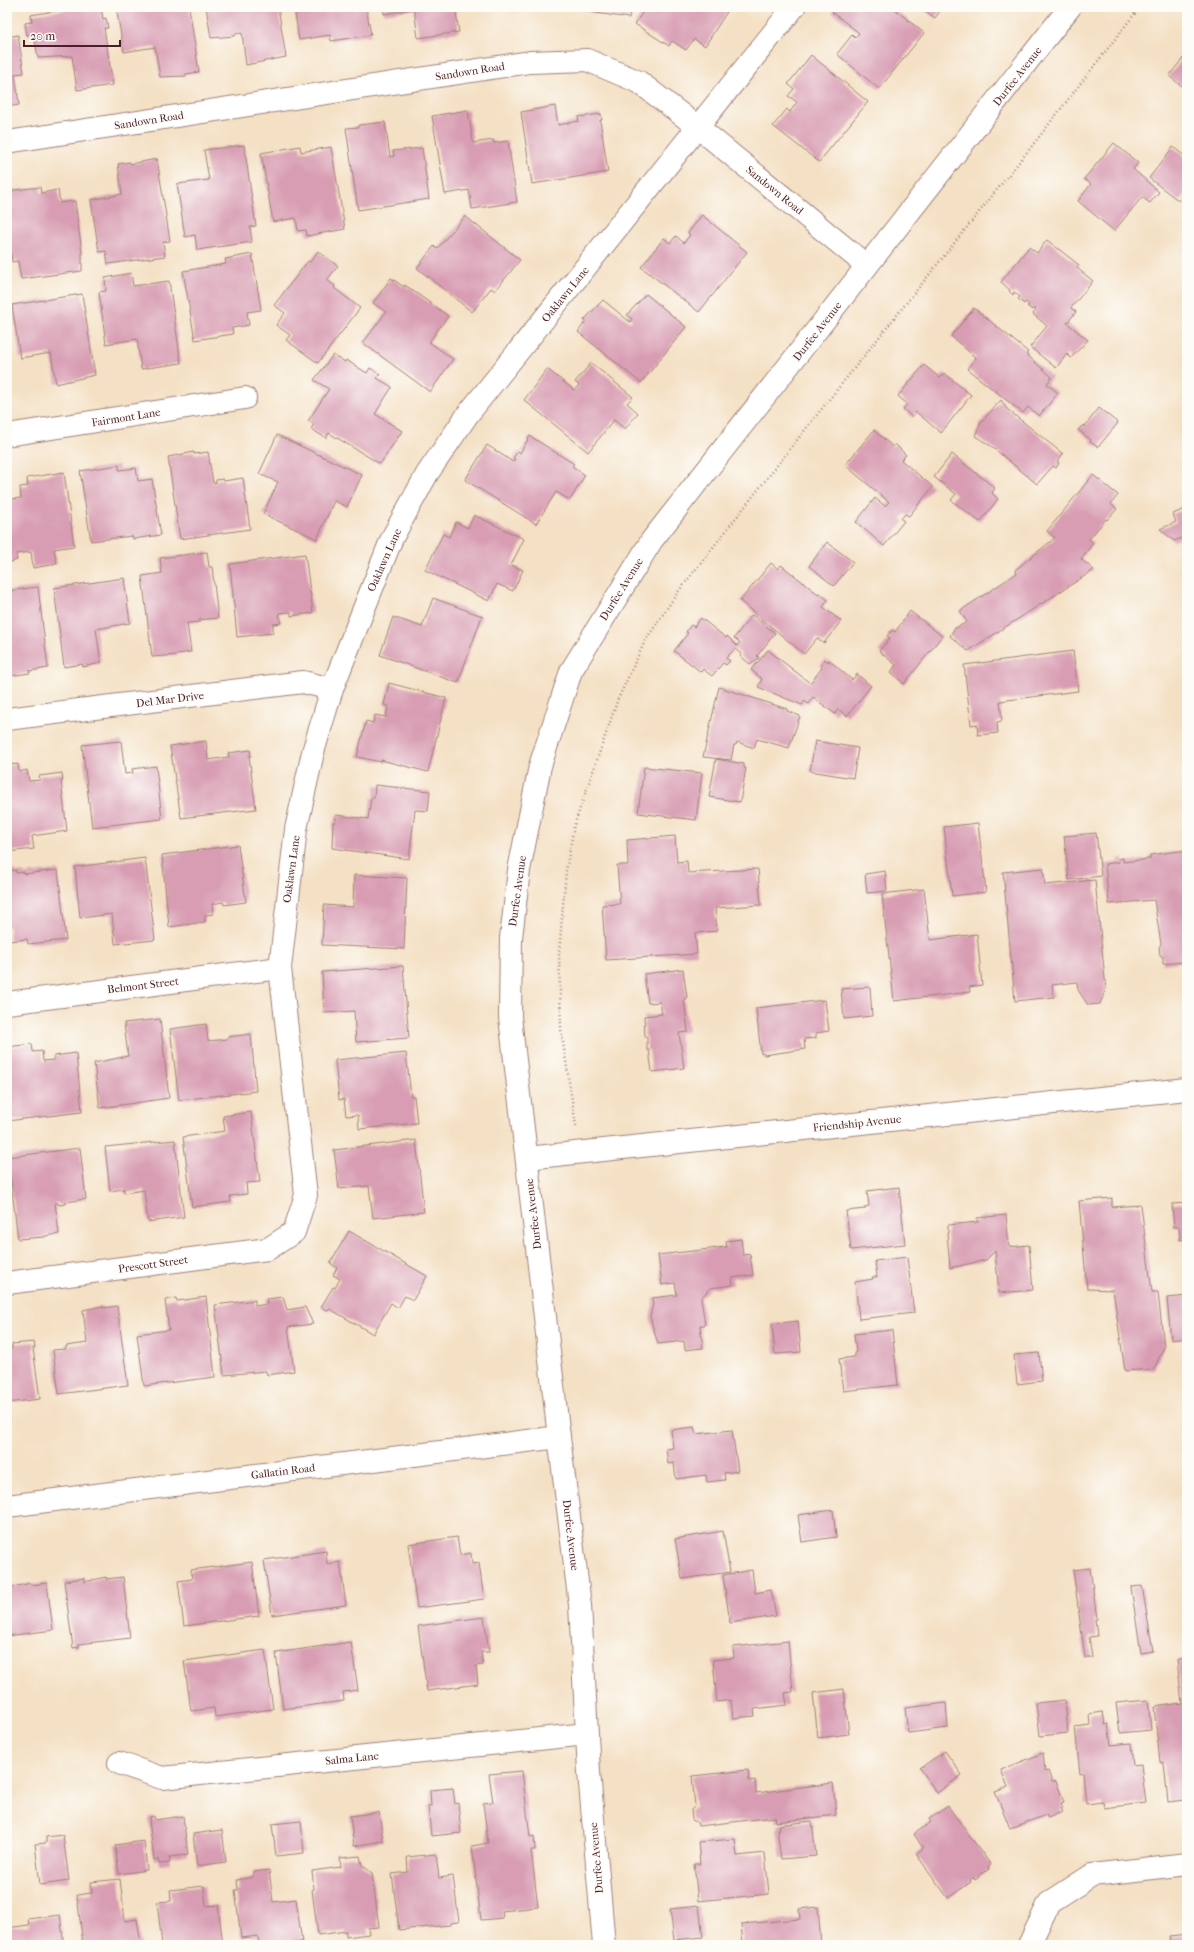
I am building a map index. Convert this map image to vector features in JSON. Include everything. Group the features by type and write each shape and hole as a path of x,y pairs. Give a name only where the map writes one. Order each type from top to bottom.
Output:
{"street":[{"name":"Oaklawn Lane","path":"294,1232 306,1195 280,968 296,829 313,752 332,689 392,538 427,474 468,414 699,128 794,7"},
{"name":"Durfee Avenue","path":"604,1945 587,1734 580,1605 558,1437 510,1017 511,938 519,870 540,766 571,671 652,540 1070,7"},
{"name":"Sandown Road","path":"7,142 530,62 587,60 639,82 699,128 867,266"},
{"name":"Fairmont Lane","path":"7,435 246,398"},
{"name":"Del Mar Drive","path":"7,719 302,682 332,689"},
{"name":"Belmont Street","path":"7,1002 280,968"},
{"name":"Friendship Avenue","path":"527,1158 1187,1089"},
{"name":"Prescott Street","path":"7,1283 268,1249 294,1232"},
{"name":"Gallatin Road","path":"7,1506 558,1437"},
{"name":"Salma Lane","path":"119,1763 162,1778 587,1734"},
{"path":"1029,1945 1049,1903 1092,1875 1187,1864"}],"path":[{"path":"580,1152 561,1029 559,953 566,870 574,826 618,699 645,641 678,592 788,450 1032,146 1140,7"}],"building":[{"path":"80,7 101,7 103,19 106,18 108,28 104,28 113,85 77,90 72,56 38,58 34,34 27,35 25,23 32,22 31,15"},
{"path":"116,7 189,7 199,72 186,74 186,76 160,77 155,47 124,52"},
{"path":"206,7 278,7 286,57 246,65 242,33 235,34 235,36 211,38"},
{"path":"294,7 366,7 371,35 331,41 330,35 299,40"},
{"path":"383,7 455,7 459,32 418,38 414,9 384,14"},
{"path":"511,7 546,7 546,8 511,11"},
{"path":"591,7 631,7 629,18 590,12"},
{"path":"646,7 730,7 705,46 694,39 686,50 672,41 669,46 635,24"},
{"path":"836,7 892,7 924,33 879,89 837,54 852,35 855,38 859,33 832,12"},
{"path":"920,7 943,7 935,18"},
{"path":"18,35 24,73 15,74 19,105 7,107 7,37"},
{"path":"811,55 868,102 819,162 773,126 787,109 790,112 797,102 788,96 794,89 788,84"},
{"path":"1183,58 1186,60 1187,59 1187,90 1169,76"},
{"path":"555,106 558,125 579,121 578,117 601,114 602,120 600,120 608,172 532,184 521,112"},
{"path":"468,110 473,143 493,140 494,143 508,141 517,202 472,209 469,190 445,194 432,116"},
{"path":"385,122 390,157 394,156 393,151 422,148 429,199 358,210 346,128"},
{"path":"1114,143 1138,163 1133,169 1159,192 1150,203 1142,197 1114,231 1078,201 1091,184 1084,179"},
{"path":"244,145 256,226 250,227 252,242 197,250 195,235 185,237 177,184 209,180 204,150"},
{"path":"300,146 301,152 331,147 345,229 307,236 306,230 298,231 296,218 273,222 261,153"},
{"path":"1173,147 1187,158 1187,191 1179,201 1149,178"},
{"path":"157,159 170,241 163,242 165,256 108,264 106,251 99,252 91,200 122,194 118,164 130,162 130,164"},
{"path":"40,187 41,193 58,190 60,203 75,201 82,253 82,271 21,279 18,261 12,262 7,230 7,191"},
{"path":"702,215 747,252 699,312 641,267 664,238 670,243 676,236 684,243 690,235 688,233"},
{"path":"465,216 520,260 495,291 491,288 472,312 417,268 434,246 437,249"},
{"path":"1047,240 1079,265 1077,268 1093,281 1071,308 1076,312 1067,323 1088,340 1071,358 1067,354 1056,368 1030,347 1047,326 1033,314 1036,310 1034,308 1032,310 1027,306 1029,305 1026,302 1024,304 1018,299 1020,297 1014,292 1013,295 1001,282 1029,247 1037,253"},
{"path":"318,251 338,266 327,280 335,286 334,288 360,308 318,363 286,340 290,335 276,325 285,313 274,305 308,261 310,262"},
{"path":"252,254 261,310 247,312 249,325 232,328 233,334 195,340 183,271 226,264 225,259"},
{"path":"131,273 133,286 169,281 181,363 141,369 137,339 106,344 99,292 106,291 105,278"},
{"path":"391,278 404,287 405,285 448,316 429,342 453,359 430,392 363,343 386,312 373,303"},
{"path":"82,294 95,375 56,384 51,353 20,358 12,305"},
{"path":"646,294 686,327 641,383 578,332 586,321 584,320 603,300 630,322 632,319 627,315"},
{"path":"974,308 1028,352 1026,354 1052,377 1047,384 1058,393 1039,416 1028,407 1023,413 967,369 976,358 951,336"},
{"path":"333,355 345,362 346,360 367,373 370,368 380,374 377,378 392,387 375,414 402,431 380,464 329,433 326,438 311,429 314,424 308,421 329,389 314,380"},
{"path":"591,363 633,397 627,403 638,413 625,429 614,420 588,452 524,400 547,369 574,390 579,385 575,382"},
{"path":"924,365 940,378 944,373 971,395 941,433 916,412 912,417 903,409 907,404 898,396"},
{"path":"1001,400 1007,409 1063,454 1057,462 1059,463 1056,468 1053,466 1037,484 991,446 975,436 981,422"},
{"path":"1099,408 1118,423 1098,447 1090,442 1091,440 1078,430 1083,425 1084,427"},
{"path":"874,430 893,447 895,444 906,455 901,460 933,487 909,516 905,514 901,519 904,521 884,546 856,522 875,498 885,506 889,502 845,465"},
{"path":"277,435 362,475 347,507 334,501 317,539 263,514 278,482 259,474"},
{"path":"530,436 574,464 572,466 585,475 570,500 556,492 536,524 465,480 487,445 513,462 515,459 513,458 518,451 520,453"},
{"path":"194,452 194,454 208,452 213,483 216,483 216,480 223,479 224,481 243,478 250,529 180,539 168,457"},
{"path":"952,454 995,488 992,493 998,499 980,522 951,500 956,494 934,477"},
{"path":"119,465 119,470 136,468 138,481 152,479 161,535 133,539 132,536 91,541 80,471"},
{"path":"64,472 74,546 54,549 57,564 33,568 31,552 16,554 17,560 8,563 7,496 10,496 11,499 21,498 20,487 28,486 27,478"},
{"path":"1093,475 1118,495 1111,504 1117,509 1107,520 1106,519 1089,539 1093,543 1081,559 1094,570 968,651 950,636 954,629 967,622 960,611 1017,573 1015,570 1055,538 1047,531"},
{"path":"1187,508 1187,536 1174,541 1160,529 1176,522 1173,514"},
{"path":"474,515 524,539 511,565 523,570 513,591 497,584 489,601 425,570 443,534 449,537 456,522 468,528"},
{"path":"827,542 853,562 834,586 809,566"},
{"path":"207,552 209,567 212,567 218,618 187,623 191,652 152,657 142,576 162,573 160,558"},
{"path":"305,554 313,613 291,616 291,612 279,613 281,623 273,624 273,633 237,637 230,564"},
{"path":"771,563 778,569 781,565 828,600 823,607 841,621 824,643 817,638 804,654 740,601"},
{"path":"124,578 130,623 96,629 101,663 83,667 82,664 64,667 54,588"},
{"path":"38,587 48,668 29,671 30,673 9,676 7,660 7,591"},
{"path":"433,598 482,616 458,683 380,655 393,617 422,627"},
{"path":"910,611 942,636 904,684 891,672 896,665 879,651 890,638 887,636 892,630 895,632"},
{"path":"752,615 775,633 757,656 759,658 750,664 740,656 741,654 735,649 726,658 730,661 726,665 723,663 712,676 703,669 701,672 674,651 688,633 686,632 691,625 694,627 701,618 726,638 727,636 737,646 740,642 734,638"},
{"path":"768,650 810,683 822,668 820,666 825,659 828,662 829,660 852,680 857,674 871,686 847,716 838,709 835,714 813,697 808,704 805,701 802,705 758,687 762,679 751,670"},
{"path":"1073,651 1078,691 1000,701 1002,721 997,722 998,733 978,735 977,724 971,725 964,665"},
{"path":"389,683 446,698 428,772 381,760 381,762 357,757 366,721 373,723 375,715 386,717 388,706 384,705"},
{"path":"719,687 787,709 787,711 800,716 789,748 757,739 754,748 737,742 736,745 734,745 731,760 703,757"},
{"path":"121,741 125,774 133,773 132,769 156,766 162,819 92,827 82,745"},
{"path":"206,741 208,760 229,757 228,753 250,750 251,756 249,756 256,809 181,818 170,746"},
{"path":"815,741 858,748 853,778 810,771"},
{"path":"716,759 744,764 744,768 746,768 740,802 709,797"},
{"path":"18,764 19,772 27,770 29,781 40,780 39,776 62,773 63,781 61,781 67,831 32,836 34,849 7,852 7,765"},
{"path":"644,767 702,773 696,820 638,813"},
{"path":"375,785 430,791 428,811 415,810 409,859 332,848 333,822 335,822 336,815 368,819 371,798 374,798"},
{"path":"978,823 986,892 952,896 944,827"},
{"path":"1096,833 1101,876 1069,880 1064,836"},
{"path":"675,836 677,862 687,861 688,873 758,869 761,905 715,908 717,931 695,933 697,954 606,960 602,905 620,904 617,865 628,865 627,840"},
{"path":"238,845 246,902 224,905 223,902 212,904 213,914 205,915 205,922 169,927 162,855"},
{"path":"1187,850 1186,974 1184,962 1163,964 1163,957 1160,955 1159,947 1161,944 1154,900 1109,904 1105,864 1119,862 1118,859 1123,858 1123,862 1150,859 1150,855"},
{"path":"145,858 155,940 115,944 112,914 80,918 75,867"},
{"path":"1043,868 1045,885 1095,880 1106,989 1100,1004 1088,1005 1078,990 1077,982 1052,985 1054,997 1015,1001 1003,872"},
{"path":"16,870 16,873 24,872 24,874 58,870 66,940 28,944 27,939 10,941 9,927 7,927 7,871"},
{"path":"885,871 887,891 867,893 865,874"},
{"path":"354,875 407,878 404,949 322,945 324,905 353,907"},
{"path":"924,889 930,940 977,934 982,985 969,987 970,992 894,1001 882,894"},
{"path":"403,966 409,1038 356,1042 354,1011 324,1013 322,972"},
{"path":"683,969 687,998 684,999 688,1032 679,1033 684,1068 652,1072 649,1050 647,1050 647,1037 645,1037 644,1016 662,1014 660,1002 648,1003 644,974"},
{"path":"870,987 872,1016 844,1019 841,989"},
{"path":"825,1000 829,1031 816,1033 816,1038 804,1039 805,1049 764,1055 763,1053 761,1054 756,1008"},
{"path":"160,1019 169,1098 100,1108 94,1063 128,1056 124,1023"},
{"path":"206,1024 208,1041 228,1039 228,1037 251,1034 256,1091 179,1100 170,1029"},
{"path":"32,1044 33,1052 42,1051 43,1061 54,1060 54,1056 76,1053 82,1112 7,1121 7,1047"},
{"path":"406,1053 411,1096 414,1096 417,1123 359,1129 358,1115 346,1116 344,1099 339,1100 335,1060"},
{"path":"251,1112 260,1182 246,1183 247,1194 230,1196 231,1202 192,1207 183,1137 225,1131 223,1116"},
{"path":"175,1140 184,1217 148,1222 144,1190 124,1193 124,1189 110,1191 105,1147"},
{"path":"416,1140 424,1212 373,1218 369,1186 339,1189 334,1150"},
{"path":"80,1148 86,1199 66,1202 66,1204 59,1205 58,1203 55,1203 59,1234 45,1237 18,1239 8,1157"},
{"path":"899,1187 905,1244 851,1250 846,1211 865,1209 865,1207 869,1206 867,1191"},
{"path":"1112,1198 1112,1207 1141,1205 1152,1292 1158,1292 1164,1347 1154,1369 1125,1371 1113,1290 1087,1289 1079,1201"},
{"path":"1187,1203 1187,1239 1180,1240 1179,1227 1174,1227 1172,1204"},
{"path":"1006,1215 1009,1247 1029,1245 1033,1290 999,1293 995,1251 986,1260 950,1268 947,1233 948,1225 978,1222 977,1218"},
{"path":"7,1223 10,1239 7,1240"},
{"path":"349,1231 427,1276 413,1300 405,1296 398,1308 391,1303 373,1334 330,1309 328,1311 321,1307 333,1287 335,1288 340,1279 333,1275 337,1268 330,1263"},
{"path":"741,1239 743,1255 750,1254 753,1275 732,1278 733,1285 710,1288 701,1298 705,1325 700,1325 703,1348 685,1350 684,1341 658,1344 650,1317 653,1304 652,1298 677,1295 675,1283 662,1285 658,1255 727,1247 726,1241"},
{"path":"907,1257 914,1313 859,1319 855,1282 877,1277 875,1261"},
{"path":"1187,1296 1187,1338 1171,1340 1167,1298"},
{"path":"206,1297 215,1377 144,1386 137,1334 169,1330 165,1300 176,1298 177,1301"},
{"path":"283,1297 287,1310 305,1307 313,1324 288,1327 294,1371 267,1375 266,1371 224,1375 215,1305 255,1300 255,1306 267,1304 266,1299"},
{"path":"103,1306 103,1308 117,1306 128,1385 59,1394 53,1350 66,1349 66,1346 87,1343 83,1310"},
{"path":"798,1321 801,1352 775,1354 772,1324"},
{"path":"892,1330 898,1385 843,1391 839,1359 854,1357 854,1353 856,1352 854,1334"},
{"path":"34,1342 35,1348 33,1348 40,1399 7,1403 7,1348 12,1348 12,1344"},
{"path":"1039,1353 1042,1381 1017,1384 1014,1355"},
{"path":"8,1409 10,1421 7,1421"},
{"path":"694,1427 696,1434 732,1430 738,1471 724,1473 725,1480 707,1482 706,1475 676,1479 674,1463 668,1464 666,1449 673,1448 671,1430"},
{"path":"833,1510 836,1537 802,1542 798,1515"},
{"path":"723,1531 730,1572 682,1579 675,1539"},
{"path":"457,1537 460,1555 471,1553 472,1564 479,1563 484,1599 417,1608 408,1544"},
{"path":"326,1551 327,1564 340,1562 346,1605 272,1615 264,1560"},
{"path":"252,1562 259,1616 184,1626 178,1581 192,1579 191,1570"},
{"path":"1090,1568 1097,1619 1095,1619 1097,1636 1089,1637 1092,1658 1085,1658 1073,1570"},
{"path":"752,1570 755,1593 771,1590 776,1616 730,1623 723,1575"},
{"path":"106,1577 106,1579 123,1577 130,1638 79,1644 79,1647 73,1648 64,1581 84,1578 84,1582"},
{"path":"31,1583 31,1585 47,1583 53,1630 7,1636 7,1588"},
{"path":"1142,1586 1153,1651 1141,1653 1131,1587"},
{"path":"484,1617 489,1652 481,1652 483,1665 476,1666 478,1684 427,1691 418,1626"},
{"path":"788,1641 793,1692 785,1693 787,1705 754,1709 755,1716 733,1718 731,1700 717,1702 713,1660 734,1658 733,1647"},
{"path":"351,1642 358,1690 343,1692 344,1701 283,1709 276,1653"},
{"path":"265,1650 273,1709 215,1717 214,1708 191,1711 184,1661"},
{"path":"1187,1659 1187,1800 1168,1802 1164,1762 1160,1762 1154,1707 1182,1703 1177,1660"},
{"path":"844,1689 849,1734 818,1738 813,1693"},
{"path":"1065,1700 1068,1733 1040,1736 1036,1703"},
{"path":"1148,1700 1151,1730 1120,1733 1116,1703"},
{"path":"946,1703 948,1728 908,1733 905,1708"},
{"path":"1103,1712 1105,1724 1108,1723 1111,1745 1131,1743 1133,1766 1141,1765 1146,1803 1104,1808 1103,1802 1086,1804 1083,1773 1080,1774 1075,1727 1090,1725 1089,1714"},
{"path":"945,1751 962,1775 937,1793 920,1768"},
{"path":"1043,1753 1045,1772 1048,1771 1052,1782 1056,1781 1064,1802 1061,1803 1063,1808 1060,1808 1062,1812 1048,1818 1046,1815 1010,1828 995,1792 1008,1787 1001,1770"},
{"path":"748,1770 749,1781 755,1780 756,1793 833,1783 836,1815 776,1822 775,1817 698,1826 697,1822 692,1820 691,1810 695,1806 692,1776"},
{"path":"522,1771 530,1837 534,1836 535,1850 531,1850 538,1907 502,1911 503,1918 481,1920 472,1846 488,1843 483,1803 493,1802 489,1774"},
{"path":"453,1788 455,1804 458,1803 461,1833 431,1836 428,1806 431,1806 430,1790"},
{"path":"948,1806 991,1865 988,1867 989,1869 975,1879 974,1877 970,1880 971,1882 948,1898 916,1854 923,1848 914,1834 931,1822 929,1819"},
{"path":"379,1812 383,1841 354,1846 350,1816"},
{"path":"154,1816 155,1820 183,1816 188,1855 169,1857 170,1863 159,1864 158,1859 154,1860 149,1820 150,1817"},
{"path":"301,1821 304,1853 276,1856 272,1824"},
{"path":"812,1821 816,1856 781,1859 777,1829 779,1829 778,1825"},
{"path":"222,1830 226,1862 197,1866 193,1834"},
{"path":"63,1835 69,1881 40,1885 35,1844 46,1843 46,1837"},
{"path":"735,1839 737,1856 765,1853 769,1894 698,1901 694,1864 700,1864 698,1842"},
{"path":"144,1841 147,1870 119,1874 115,1845"},
{"path":"436,1854 439,1878 453,1876 459,1922 450,1923 450,1925 399,1930 392,1874 408,1872 407,1857"},
{"path":"360,1856 362,1865 372,1873 379,1927 368,1928 369,1934 346,1937 346,1931 318,1935 312,1890 314,1889 312,1871 341,1867 340,1858"},
{"path":"269,1870 273,1902 296,1899 302,1942 279,1945 259,1945 258,1936 241,1938 235,1890 238,1890 237,1880 253,1877 253,1872"},
{"path":"120,1879 125,1921 137,1919 141,1945 83,1945 77,1895 92,1893 91,1882"},
{"path":"204,1886 206,1906 218,1905 223,1945 162,1945 157,1902 171,1901 170,1890"},
{"path":"699,1906 703,1937 674,1940 670,1909"},
{"path":"818,1907 821,1945 743,1945 741,1924 800,1919 799,1909"},
{"path":"60,1915 64,1945 7,1945 7,1928 29,1925 28,1919"},
{"path":"1187,1935 1187,1945 1164,1945 1171,1943 1170,1937"},
{"path":"1094,1942 1095,1945 1082,1945 1082,1944"},
{"path":"1132,1943 1133,1945 1120,1945 1120,1944"}]}
